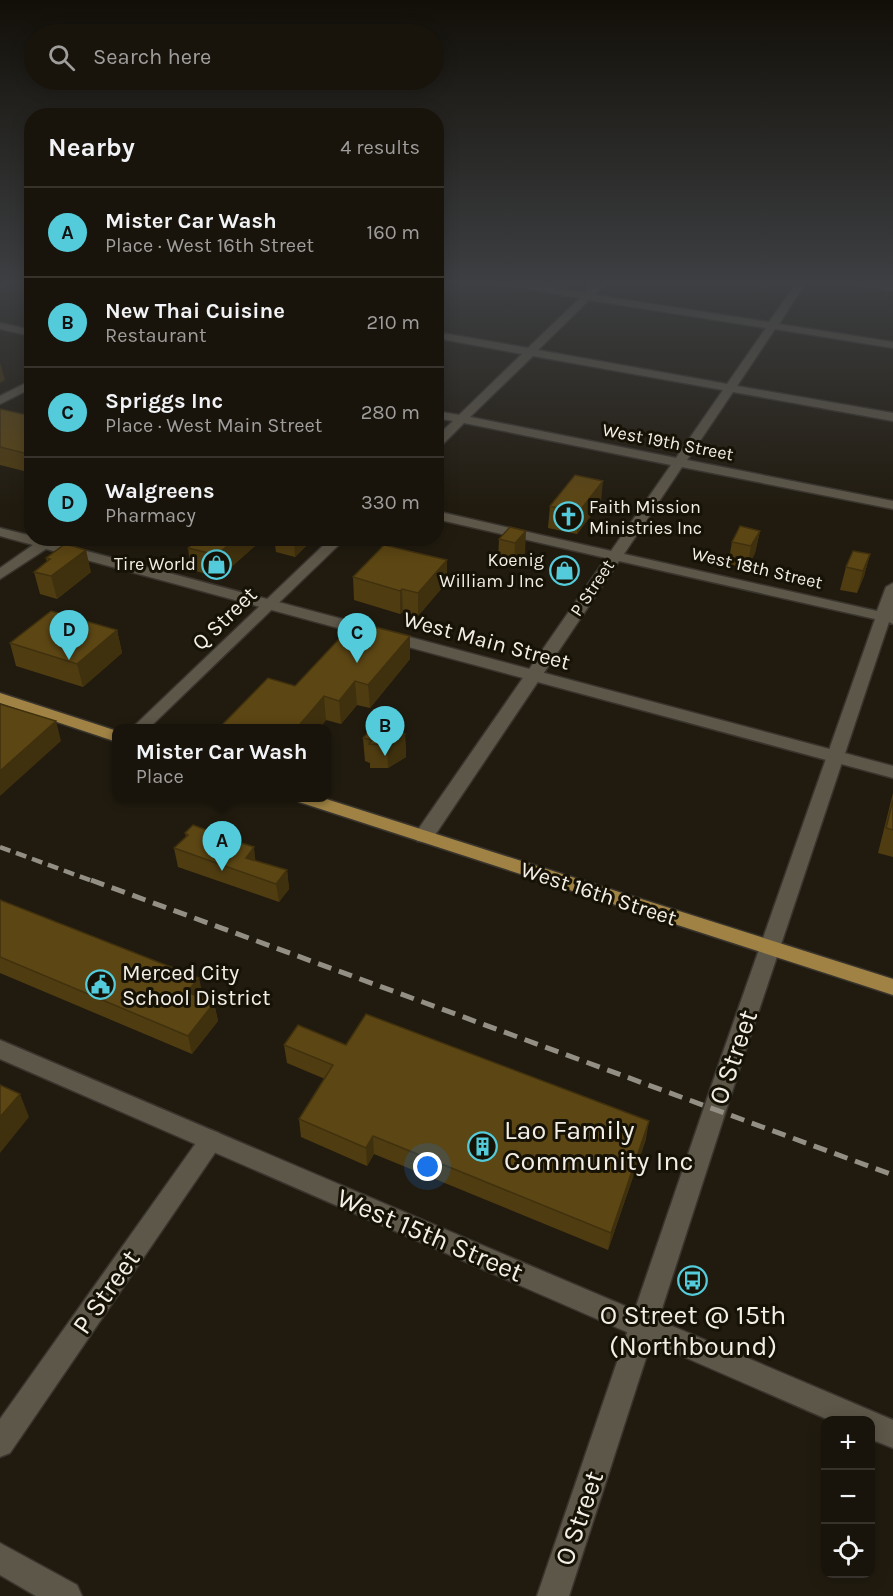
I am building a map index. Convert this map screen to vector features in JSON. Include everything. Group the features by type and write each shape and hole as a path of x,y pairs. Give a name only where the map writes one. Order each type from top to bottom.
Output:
{"main road":[{"path":"0,698 112,734"},
{"name":"West 16th Street","path":"318,802 893,987"}],"street":[{"path":"444,437 526,356"},
{"path":"556,356 893,417"},
{"name":"P Street","path":"424,836 750,356"},
{"path":"0,401 24,388"},
{"name":"West 19th Street","path":"444,415 893,505"},
{"name":"West 18th Street","path":"444,517 888,618"},
{"name":"West Main Street","path":"0,532 24,537"},
{"path":"0,575 40,546"},
{"name":"West Main Street","path":"60,546 270,606 893,772"},
{"name":"Q Street","path":"145,724 331,546"},
{"name":"O Street","path":"553,1596 733,1055 836,756 888,618 893,587"},
{"name":"West 15th Street","path":"0,1049 852,1416"},
{"name":"P Street","path":"0,1443 211,1140"},
{"path":"875,1427 893,1434"},
{"path":"0,1558 66,1596"}],"building":[{"path":"0,409 24,414 24,453 0,447"},
{"path":"575,475 603,481 578,513 550,506"},
{"path":"740,526 760,531 751,546 732,542"},
{"path":"510,527 526,531 515,543 499,539"},
{"path":"62,546 86,550 51,576 34,572 50,559 46,558"},
{"path":"190,546 227,546 217,555 188,548"},
{"path":"383,546 447,560 418,593 402,589 400,591 353,577"},
{"path":"853,551 870,554 863,571 846,567"},
{"path":"51,611 117,630 77,664 10,643"},
{"path":"355,622 410,636 368,685 355,681 339,701 324,696 300,724 223,724 268,678 295,686"},
{"path":"0,704 56,721 0,771"},
{"path":"382,716 400,722 393,730 405,734 387,745 369,744 372,740 363,738"},
{"path":"893,800 893,830 886,828"},
{"path":"193,825 209,831 207,832 254,847 246,858 287,870 276,884 174,848 188,835 185,833"},
{"name":"Merced City School District","path":"0,900 199,978 187,992 214,1003 188,1036 0,957"},
{"name":"Lao Family Community Inc","path":"366,1014 649,1121 611,1233 373,1136 366,1148 299,1119 333,1065 284,1045 298,1025 346,1045"},
{"path":"0,1085 20,1094 0,1117"}],"railway":[{"path":"0,847 95,882"},
{"path":"91,880 893,1175"}],"place":[{"name":"Faith Mission Ministries Inc","path":"568,517"},
{"name":"Tire World","path":"217,564"},
{"name":"Koenig William J Inc","path":"565,570"},
{"name":"Walgreens","path":"69,660"},
{"name":"Spriggs Inc","path":"357,663"},
{"name":"New Thai Cuisine","path":"385,756"},
{"name":"Mister Car Wash","path":"222,871"},
{"name":"Merced City School District","path":"101,985"},
{"name":"Lao Family Community Inc","path":"483,1146"},
{"name":"O Street @ 15th (Northbound)","path":"693,1280"}]}
